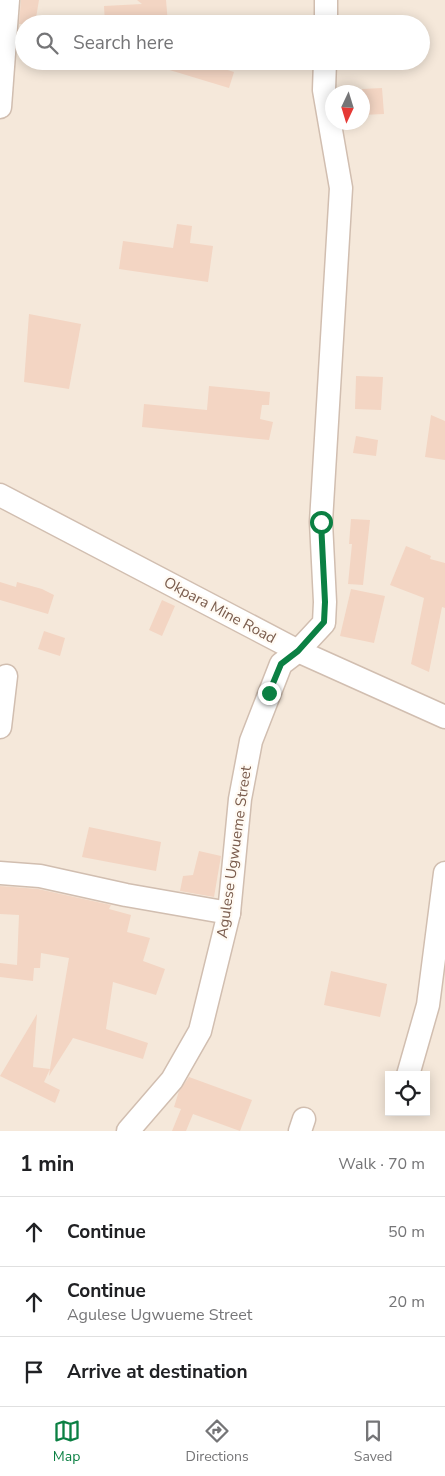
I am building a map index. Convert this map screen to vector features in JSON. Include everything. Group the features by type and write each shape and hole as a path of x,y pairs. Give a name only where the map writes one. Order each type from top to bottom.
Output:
{"street":[{"path":"0,107 8,0"},
{"path":"326,0 326,15"},
{"name":"Agulese Ugwueme Street","path":"128,1131 172,1080 196,1039 229,913 240,799 251,741 281,664 298,651 324,622 325,602 321,522 341,188 324,90 325,70"},
{"name":"Okpara Mine Road","path":"0,495 298,651 445,717"},
{"path":"0,727 6,676"},
{"path":"0,873 40,876 126,896 229,913"},
{"path":"409,1071 428,1005 445,873"}],"shaded area":[{"path":"0,0 445,0 445,1131 0,1131"}],"building":[{"path":"21,0 39,0 36,15 20,15"},
{"path":"137,0 166,0 167,15 104,15 104,6 142,4"},
{"path":"170,70 228,70 234,72 229,88"},
{"path":"382,88 384,114 370,115 370,89"},
{"path":"177,224 192,226 190,243 213,246 208,282 119,269 123,241 173,248"},
{"path":"29,314 81,324 69,389 24,382"},
{"path":"356,376 383,377 381,410 355,409"},
{"path":"209,386 270,392 269,405 262,405 260,419 273,422 269,440 142,427 144,404 207,410"},
{"path":"431,415 445,421 445,460 425,457"},
{"path":"356,436 378,440 376,456 353,453"},
{"path":"351,519 370,520 363,585 348,584 352,544 349,544"},
{"path":"406,546 431,556 430,559 445,563 445,608 442,607 429,672 411,664 424,598 390,585"},
{"path":"0,582 16,587 17,582 42,589 54,595 48,614 0,600"},
{"path":"351,589 385,596 374,643 340,636"},
{"path":"162,600 175,606 162,636 149,630"},
{"path":"44,631 65,638 60,656 38,649"},
{"path":"89,827 161,842 156,871 82,857"},
{"path":"199,851 221,856 214,897 180,891 183,876 193,875"},
{"path":"0,886 38,889 111,905 109,909 131,915 127,932 150,938 143,961 165,969 156,995 113,982 106,1029 148,1043 143,1059 73,1038 49,1076 69,958 41,953 40,968 34,968 33,981 0,977 0,963 17,965 19,915 0,914"},
{"path":"331,971 387,984 380,1017 324,1005"},
{"path":"37,1014 33,1067 50,1069 44,1082 60,1090 55,1103 0,1076"},
{"path":"189,1077 252,1100 240,1131 193,1114 186,1131 172,1131 181,1109 174,1107 179,1091"}],"route":[{"path":"269,693 281,664 298,651 324,622 325,602 321,522"}]}
